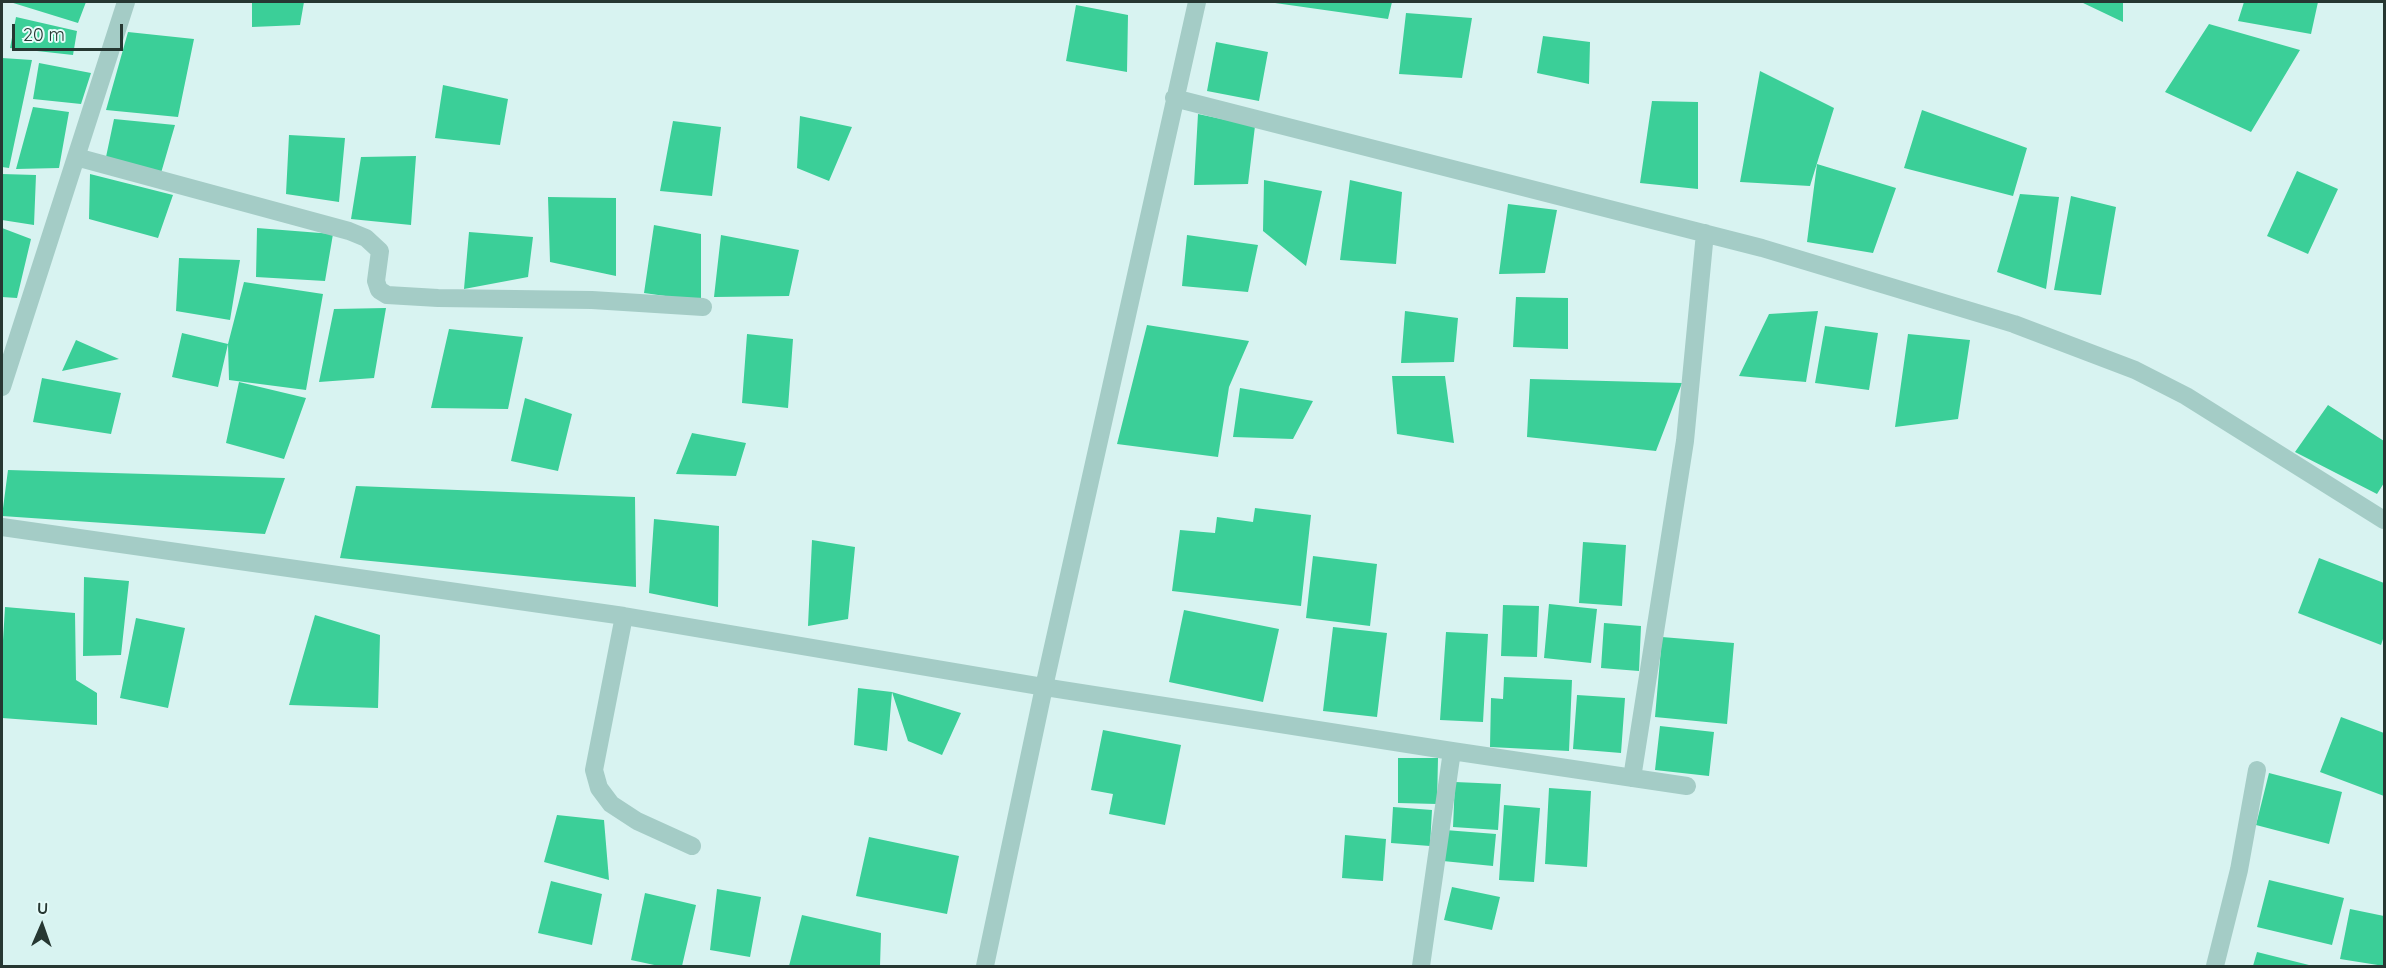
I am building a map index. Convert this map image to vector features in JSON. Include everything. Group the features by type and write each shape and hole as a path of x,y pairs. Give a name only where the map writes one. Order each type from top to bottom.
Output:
{"street":[{"path":"2,387 126,2"},
{"path":"985,966 1044,687 1197,2"},
{"path":"1174,98 1762,248 2014,324 2135,370 2186,396 2385,520"},
{"path":"76,157 349,231 366,238 380,251 376,281 379,290 387,295 592,300 703,308"},
{"path":"1632,778 1685,441 1705,233"},
{"path":"2,527 624,616 1044,687 1687,786"},
{"path":"624,616 594,771 599,788 611,804 637,821 692,846"},
{"path":"1420,966 1452,751"},
{"path":"2215,966 2238,870 2257,770"}],"building":[{"path":"10,2 86,2 78,23"},
{"path":"252,2 304,2 300,25 252,27"},
{"path":"1268,2 1392,2 1388,19"},
{"path":"2081,2 2123,2 2123,22"},
{"path":"2244,2 2318,2 2311,34 2238,21"},
{"path":"1076,5 1128,15 1127,72 1066,61"},
{"path":"1406,13 1472,18 1462,78 1399,74"},
{"path":"16,17 77,31 73,55 10,48"},
{"path":"2209,24 2300,50 2251,132 2165,92"},
{"path":"128,32 194,39 178,117 106,110"},
{"path":"1543,36 1590,42 1589,84 1537,73"},
{"path":"1216,42 1268,52 1259,101 1207,91"},
{"path":"2,58 32,60 9,168 2,167"},
{"path":"39,63 91,73 81,104 33,99"},
{"path":"1760,71 1834,108 1810,186 1740,182"},
{"path":"443,85 508,99 500,145 435,138"},
{"path":"1652,101 1698,102 1698,189 1640,183"},
{"path":"33,107 69,112 59,168 16,169"},
{"path":"1922,110 2027,148 2013,196 1904,168"},
{"path":"1198,114 1255,126 1248,184 1194,185"},
{"path":"800,116 852,127 829,181 797,168"},
{"path":"114,119 175,125 161,173 106,157"},
{"path":"673,121 721,127 712,196 660,191"},
{"path":"289,135 345,138 339,202 286,194"},
{"path":"416,156 411,225 351,219 361,157"},
{"path":"1817,164 1896,188 1873,253 1807,242"},
{"path":"2297,171 2338,189 2308,254 2267,236"},
{"path":"2,174 36,175 34,225 2,220"},
{"path":"90,174 173,195 158,238 89,219"},
{"path":"1264,180 1322,191 1306,266 1263,231"},
{"path":"1350,180 1402,192 1396,264 1340,260"},
{"path":"2020,194 2059,197 2046,289 1997,272"},
{"path":"2071,196 2116,207 2101,295 2054,290"},
{"path":"548,197 616,198 616,276 550,262"},
{"path":"1508,204 1557,210 1545,273 1499,274"},
{"path":"654,225 701,234 701,301 644,293"},
{"path":"2,228 31,239 17,298 2,297"},
{"path":"257,228 333,234 325,281 256,277"},
{"path":"469,232 533,237 528,277 464,289"},
{"path":"721,235 799,250 789,296 714,297"},
{"path":"1187,235 1258,245 1248,292 1182,286"},
{"path":"179,258 240,260 230,320 176,311"},
{"path":"244,282 323,294 306,390 229,380 228,344"},
{"path":"1516,297 1568,298 1568,349 1513,347"},
{"path":"386,308 374,378 319,382 334,309"},
{"path":"1405,311 1458,318 1454,362 1401,363"},
{"path":"1818,311 1806,382 1739,376 1769,314"},
{"path":"1147,325 1249,341 1229,387 1218,457 1117,444"},
{"path":"1825,326 1878,333 1869,390 1815,383"},
{"path":"449,329 523,337 508,409 431,408"},
{"path":"182,333 228,344 218,387 172,377"},
{"path":"747,334 793,339 788,408 742,403"},
{"path":"1908,334 1970,340 1958,419 1895,427"},
{"path":"76,340 119,359 62,371"},
{"path":"1392,376 1445,376 1454,443 1397,434"},
{"path":"42,378 121,393 111,434 33,422"},
{"path":"1530,379 1682,383 1656,451 1527,437"},
{"path":"239,382 306,398 284,459 226,443"},
{"path":"1240,388 1313,401 1293,439 1233,437"},
{"path":"525,398 572,414 558,471 511,461"},
{"path":"2328,405 2384,441 2384,483 2377,494 2295,452"},
{"path":"692,433 746,443 736,476 676,474"},
{"path":"8,470 285,478 265,534 2,516"},
{"path":"356,486 635,497 636,587 340,558"},
{"path":"1255,508 1311,515 1301,606 1172,591 1180,530 1215,533 1217,517 1253,522"},
{"path":"654,519 719,526 718,607 649,593"},
{"path":"812,540 855,547 848,619 808,626"},
{"path":"1583,542 1626,545 1622,606 1579,603"},
{"path":"1313,556 1377,564 1370,626 1306,618"},
{"path":"2319,558 2384,583 2384,636 2381,645 2298,613"},
{"path":"84,577 129,581 121,655 83,656"},
{"path":"1549,604 1597,609 1591,663 1544,658"},
{"path":"1503,605 1539,606 1537,657 1501,656"},
{"path":"5,607 75,613 76,680 97,693 97,725 2,718"},
{"path":"1184,610 1279,629 1263,702 1169,682"},
{"path":"315,615 380,635 378,708 289,705"},
{"path":"136,618 185,628 168,708 120,698"},
{"path":"1604,623 1641,626 1639,671 1601,668"},
{"path":"1333,627 1387,633 1377,717 1323,711"},
{"path":"1446,632 1488,634 1483,722 1440,720"},
{"path":"1662,637 1734,643 1727,724 1655,717"},
{"path":"1504,677 1572,680 1569,751 1490,747 1491,698 1503,699"},
{"path":"858,688 892,692 887,751 854,745"},
{"path":"892,692 961,713 942,755 908,741"},
{"path":"1577,695 1625,698 1621,753 1573,749"},
{"path":"2341,717 2384,733 2384,796 2320,772"},
{"path":"1660,726 1714,732 1709,776 1655,770"},
{"path":"1103,730 1181,745 1165,825 1109,814 1113,794 1091,790"},
{"path":"1398,758 1438,758 1437,804 1398,803"},
{"path":"2269,773 2342,792 2329,844 2256,825"},
{"path":"1455,782 1501,784 1498,830 1453,827"},
{"path":"1549,788 1591,791 1587,867 1545,864"},
{"path":"1504,805 1540,808 1534,882 1499,880"},
{"path":"1393,807 1432,810 1430,846 1391,843"},
{"path":"557,815 604,820 609,880 544,862"},
{"path":"1445,830 1496,834 1493,866 1443,861"},
{"path":"1345,835 1386,839 1383,881 1342,878"},
{"path":"869,837 959,856 947,914 856,896"},
{"path":"2269,880 2344,898 2332,945 2257,927"},
{"path":"551,881 602,894 592,945 538,933"},
{"path":"1452,887 1500,897 1492,930 1444,920"},
{"path":"717,889 761,897 750,957 710,950"},
{"path":"645,893 696,905 682,966 659,966 631,960"},
{"path":"2350,909 2384,916 2384,966 2340,959"},
{"path":"802,915 881,933 880,966 789,966"},
{"path":"2257,952 2313,966 2253,966"}]}
